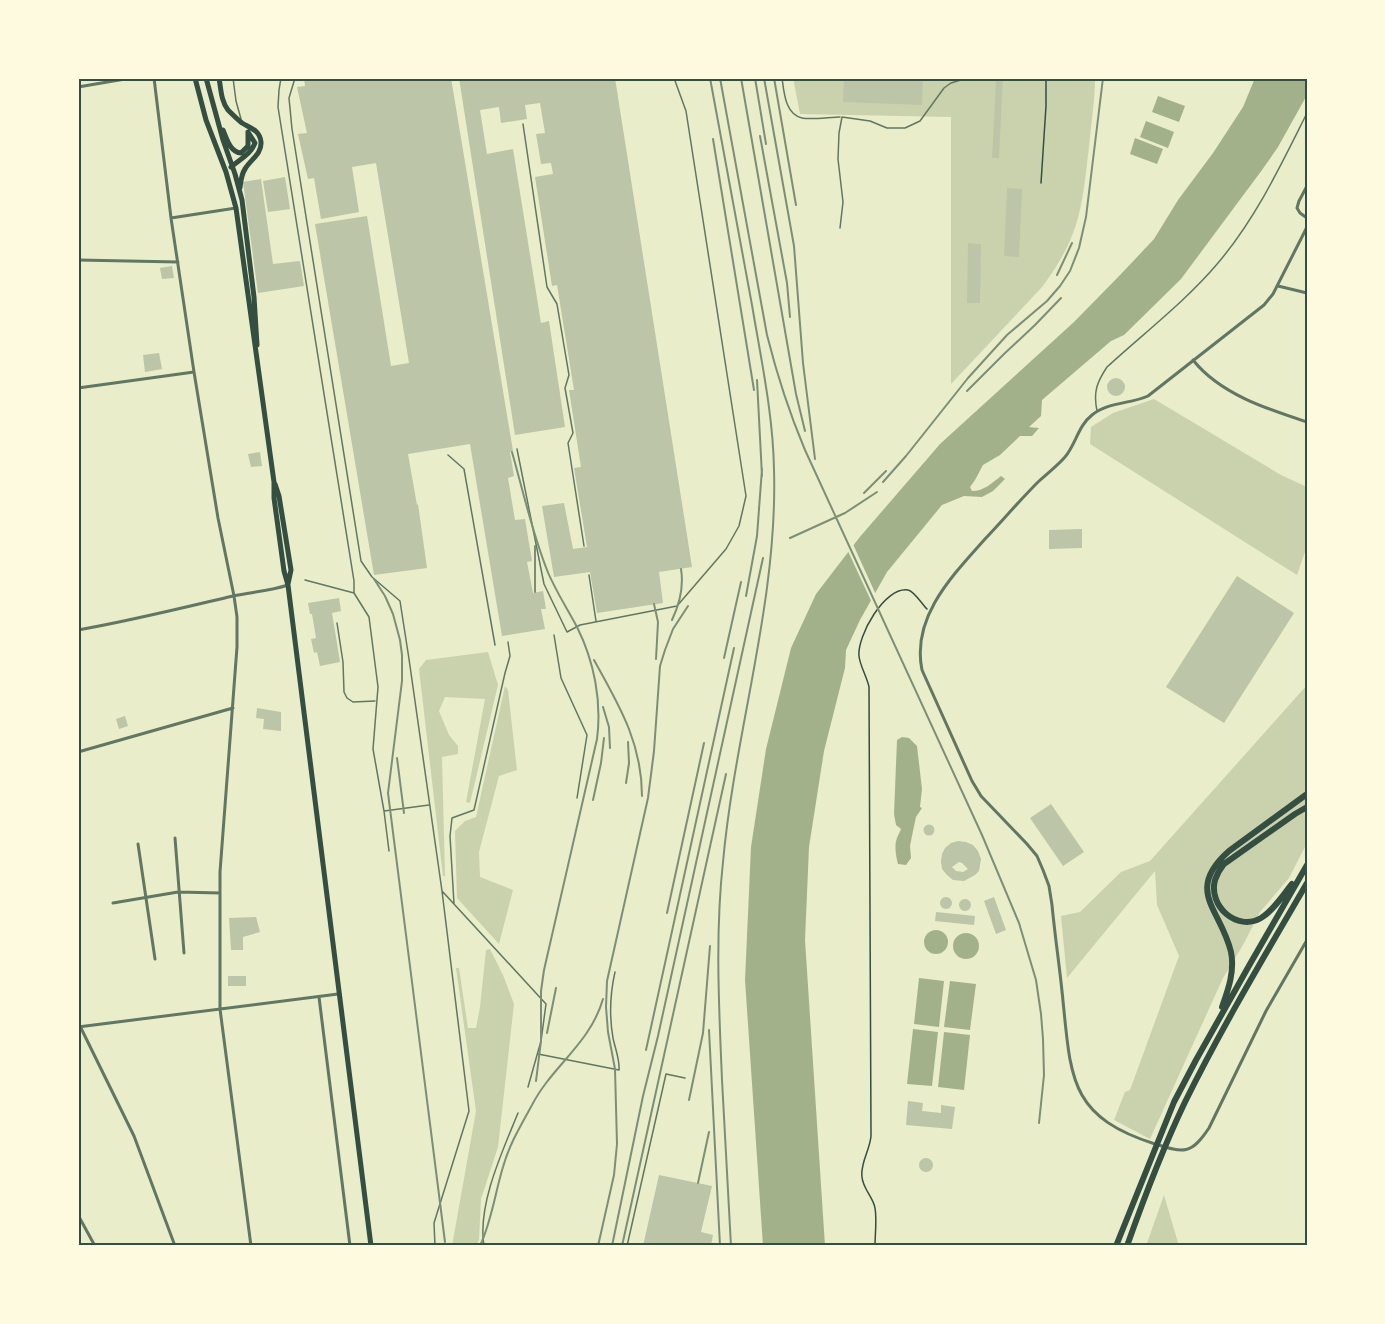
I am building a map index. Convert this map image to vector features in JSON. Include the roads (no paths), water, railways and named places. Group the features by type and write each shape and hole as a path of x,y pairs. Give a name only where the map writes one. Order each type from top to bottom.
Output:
{"highway":[{"path":"1213,1030 1227,994 1232,966 1227,939 1209,898 1207,887 1209,878 1219,860 1229,851 1307,794"},
{"path":"1307,807 1224,864 1215,880 1215,898 1220,908 1235,920 1255,921 1262,918 1278,902 1307,865"},
{"path":"1116,1246 1174,1102 1307,865"},
{"path":"1127,1246 1184,1105 1204,1064 1307,883"}],"main road":[{"path":"195,78 206,120 226,172 236,208 258,359"},
{"path":"206,78 240,192 254,297 258,359 274,482 274,498 288,585 371,1246"},
{"path":"219,78 226,106 242,123 255,143 249,152 231,162 226,172"},
{"path":"216,116 232,150 241,153 248,146 248,132"},
{"path":"240,192 242,174 259,152 261,143 260,136 255,130 242,123"}],"street":[{"path":"78,87 131,78"},
{"path":"154,78 171,218 194,372 218,518 234,596 238,640 220,872 220,1009 251,1246"},
{"path":"1307,186 1297,208 1307,218"},
{"path":"171,218 236,208"},
{"path":"1307,227 1278,286 1264,305 1148,396 1110,406 1090,416 1065,457 1023,498 949,581 930,612 923,629 920,660 922,670 972,781 981,796 1037,856 1043,870 1049,886 1052,905 1066,1044 1072,1072 1078,1089 1096,1114 1125,1132 1181,1151 1190,1149 1200,1141 1209,1128 1266,1011 1307,940"},
{"path":"78,260 178,262"},
{"path":"1278,286 1307,293"},
{"path":"1193,360 1201,370 1239,396 1307,422"},
{"path":"78,388 194,372"},
{"path":"78,630 288,585"},
{"path":"78,752 233,708"},
{"path":"175,838 184,953"},
{"path":"138,844 155,959"},
{"path":"113,903 178,892 220,893"},
{"path":"175,1246 134,1136 79,1025 339,994"},
{"path":"319,997 350,1246"},
{"path":"78,1215 95,1246"}],"lane":[{"path":"233,78 242,123"},
{"path":"281,78 278,107 354,581 354,593 369,617 378,687 373,749 389,851"},
{"path":"295,78 289,98 292,129 361,561 372,577 400,601 410,659 469,1111 434,1223 435,1246"},
{"path":"517,449 544,584 567,632 580,625 677,606 726,549 739,526 746,496 686,111 674,78"},
{"path":"782,78 790,109 801,118 842,117 870,121 887,128 905,128 920,121 944,88 967,78"},
{"path":"1097,412 1095,390 1101,375 1218,264 1256,212 1307,113"},
{"path":"840,228 843,202 837,159 842,117"},
{"path":"523,124 547,287 557,304 569,375 565,388 573,434 568,443 584,546"},
{"path":"448,455 464,469 495,645"},
{"path":"589,575 596,622"},
{"path":"305,580 354,593"},
{"path":"337,623 344,692 347,698 353,702 376,701"},
{"path":"554,635 561,678 586,735 577,798"},
{"path":"454,904 450,836 452,818 474,810 510,656 508,642"},
{"path":"384,811 429,805"},
{"path":"442,891 546,1004 538,1054 528,1087"},
{"path":"538,1054 619,1070 609,1003 615,972"},
{"path":"627,1246 666,1074 685,1078"},
{"path":"484,1246 485,1213 490,1186 518,1113"}],"railway":[{"path":"710,78 763,366 774,469 773,519 763,617 729,813 721,889 718,944 719,999 731,1246"},
{"path":"720,78 767,335 779,379 805,450 982,835 1019,923 1036,980 1041,1014 1044,1075 1039,1123"},
{"path":"741,78 796,394 805,431"},
{"path":"755,78 766,144"},
{"path":"764,78 794,246 803,363 815,459"},
{"path":"774,78 796,205"},
{"path":"883,482 968,378 1007,335 1047,301 1070,271 1079,248 1086,217 1103,78"},
{"path":"760,136 787,283 790,317"},
{"path":"713,139 754,390"},
{"path":"1057,275 1072,243"},
{"path":"967,391 1061,298"},
{"path":"757,380 762,476"},
{"path":"512,452 532,526 547,570 577,627 588,654 595,682 598,710 597,739 544,970 541,991 541,1041 536,1081"},
{"path":"746,596 757,536 762,469"},
{"path":"864,493 886,471"},
{"path":"790,538 845,513 877,492"},
{"path":"535,546 535,592"},
{"path":"612,1246 643,1096 763,558"},
{"path":"672,620 681,595 681,569"},
{"path":"374,579 393,614 402,655 402,681 388,793 445,1242"},
{"path":"724,658 741,582"},
{"path":"654,604 658,622 656,659"},
{"path":"598,1246 614,1175 617,1144 615,1069 608,1032 607,981 648,798 660,666 673,629 688,606"},
{"path":"646,1050 734,648"},
{"path":"594,660 627,725 638,759 642,796"},
{"path":"603,707 609,727 610,748"},
{"path":"593,800 604,738"},
{"path":"626,783 629,763 628,742"},
{"path":"667,913 704,743"},
{"path":"397,758 404,813"},
{"path":"622,1246 726,774"},
{"path":"689,1100 703,1033 710,946"},
{"path":"547,1033 556,988"},
{"path":"480,1246 500,1177 516,1135 540,1091 589,1029 603,999"},
{"path":"709,1030 720,1246"},
{"path":"698,1183 709,1132"}]}
